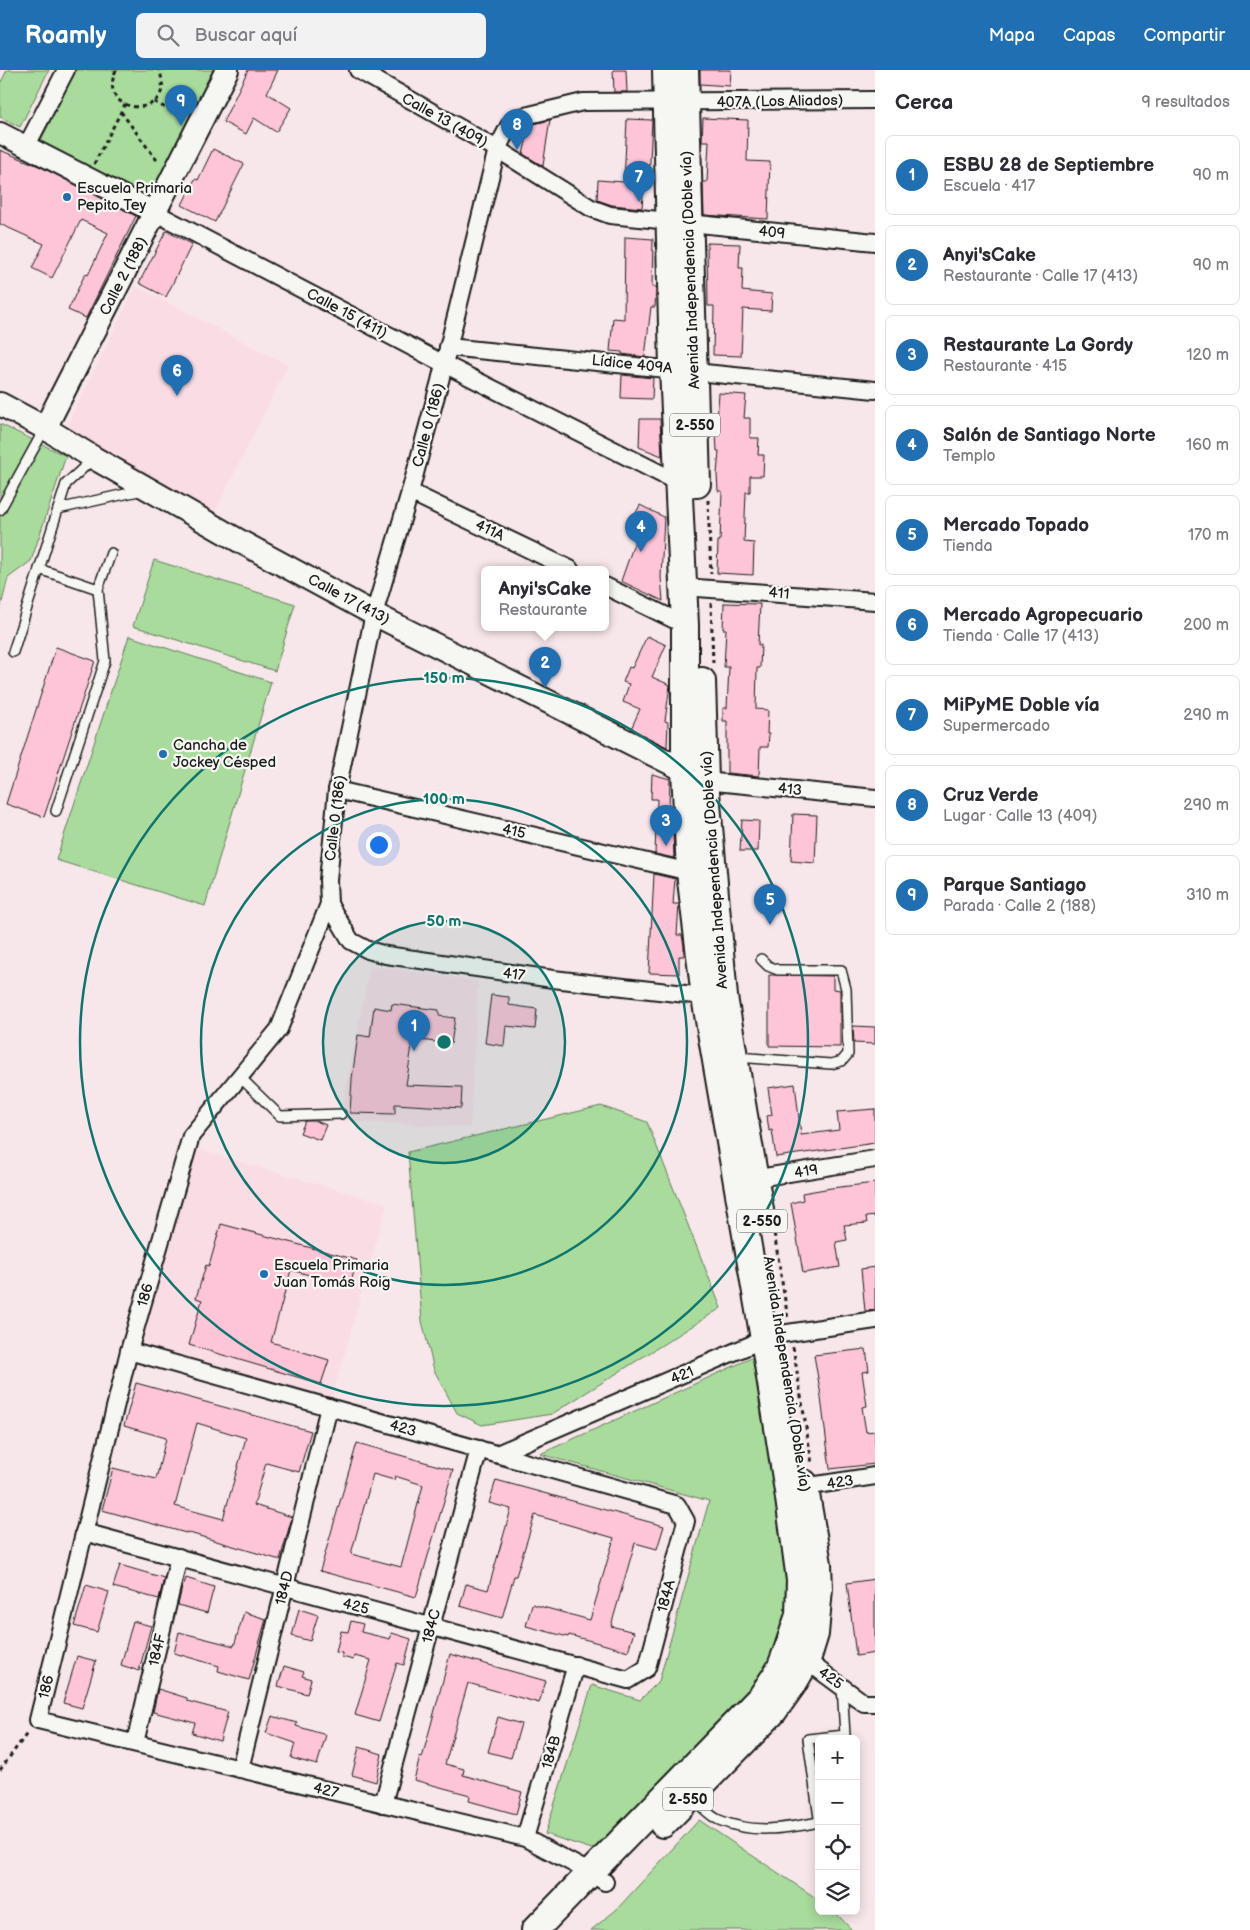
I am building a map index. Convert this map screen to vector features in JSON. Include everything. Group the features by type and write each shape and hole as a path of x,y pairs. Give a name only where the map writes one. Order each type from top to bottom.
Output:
{"main road":[{"name":"Calle 2 (188)","path":"45,428 156,213 188,123 228,70"},
{"name":"Avenida Independencia (Doble vía)","path":"666,70 676,102 683,370 695,488 698,587 695,775 690,872 746,1180 781,1333 810,1486 819,1588 815,1634 798,1654"},
{"name":"Avenida Independencia (Doble vía)","path":"676,102 685,70"},
{"name":"Calle 17 (413)","path":"0,404 45,428 148,489 374,614 695,775"},
{"name":"Avenida Independencia (Doble vía)","path":"698,587 685,625 695,775 714,997 734,1056 746,1180"},
{"name":"Avenida Independencia (Doble vía)","path":"781,1333 788,1490 800,1580 798,1654"},
{"name":"2-550","path":"535,1930 690,1797 773,1712 793,1684 798,1654"},
{"name":"2-550","path":"559,1930 598,1877 762,1696 780,1669 798,1654"}],"street":[{"path":"26,147 66,70"},
{"name":"Calle 13 (409)","path":"358,70 497,149 591,208 610,215 679,222"},
{"name":"407A (Los Aliados)","path":"676,102 875,100"},
{"name":"Calle 0 (186)","path":"329,904 328,880 337,790 374,614 410,492 444,364 497,149 509,126 521,117 583,102 676,102"},
{"name":"Calle 15 (411)","path":"0,133 26,147 92,167 156,213 444,364 695,488"},
{"name":"409","path":"679,222 875,242"},
{"name":"Lídice 409A","path":"448,347 875,390"},
{"name":"411A","path":"410,492 564,566"},
{"name":"411","path":"698,587 875,601"},
{"path":"609,588 685,625"},
{"name":"413","path":"695,775 875,798"},
{"name":"415","path":"337,790 690,872"},
{"name":"417","path":"329,904 350,941 368,950 386,955 554,979 714,997"},
{"name":"186","path":"38,1720 129,1351 191,1136 279,1029 329,904"},
{"name":"419","path":"746,1180 875,1160"},
{"name":"421","path":"496,1454 781,1333 875,1320"},
{"name":"423","path":"129,1351 677,1505"},
{"name":"184D","path":"240,1769 329,1407"},
{"name":"184C","path":"383,1804 479,1449"},
{"name":"423","path":"810,1486 875,1476"},
{"name":"184A","path":"628,1680 647,1668 686,1520 677,1505"},
{"name":"425","path":"84,1532 628,1680"},
{"name":"184F","path":"135,1743 179,1557"},
{"name":"425","path":"798,1654 864,1703 875,1703"},
{"name":"184B","path":"525,1838 576,1665"},
{"name":"427","path":"38,1720 525,1838 598,1877"}],"lane":[{"path":"0,510 45,428"},
{"path":"13,652 66,484 94,458"},
{"path":"58,509 148,489"},
{"path":"56,811 105,661 98,589 111,553"},
{"path":"39,569 98,589"},
{"path":"734,1056 832,1064 842,1061 848,1054 846,989 841,970 778,970 768,966 761,959"},
{"path":"240,1077 280,1116 341,1114"},
{"path":"815,1790 808,1740 845,1735 842,1686"},
{"path":"690,1797 718,1819 752,1829 780,1829 815,1823"}],"path":[{"path":"116,70 113,77 114,93 132,108 140,108 154,102 160,95 163,87 159,70"},
{"path":"154,102 188,123"},
{"path":"92,167 125,104"},
{"path":"121,112 161,165 165,158"},
{"path":"695,488 698,587 713,665"},
{"path":"772,1225 781,1333 810,1486"},
{"path":"0,1770 38,1720"}],"shaded area":[{"path":"136,286 288,365 215,512 66,428"},
{"path":"370,966 478,981 470,1127 340,1121"},
{"name":"Escuela Primaria Juan Tomás Roig","path":"196,1149 387,1204 332,1398 141,1344"}],"green space":[{"path":"7,70 49,70 20,127 0,117 0,84"},
{"path":"76,70 215,70 150,197 40,142"},
{"path":"0,424 66,456 31,561 8,578 0,610"},
{"path":"154,560 295,604 275,671 133,626"},
{"path":"129,636 271,682 205,906 56,860"},
{"path":"601,1106 647,1122 721,1308 552,1414 482,1425 457,1413 434,1370 422,1321 408,1152"},
{"path":"756,1356 792,1588 787,1631 760,1687 598,1851 545,1834 592,1685 640,1700 659,1681 709,1501 540,1454"},
{"path":"699,1820 815,1897 815,1915 838,1915 852,1930 591,1930 616,1910"}],"building":[{"path":"248,70 278,70 267,93 291,108 276,132 254,118 246,134 223,122"},
{"path":"613,70 626,70 627,92 614,92"},
{"path":"700,70 731,70 730,86 700,84"},
{"path":"703,118 748,120 747,161 770,162 768,219 704,215 703,182 707,182 709,141 702,141"},
{"path":"627,119 652,120 649,182 644,181 642,208 612,205 597,200 598,180 624,182"},
{"path":"550,120 543,166 523,154 530,125"},
{"path":"213,149 244,164 215,222 182,205 195,179 198,180"},
{"path":"0,150 41,167 136,216 86,318 68,310 85,274 88,275 108,233 81,220 52,278 32,268 44,244 0,224"},
{"path":"166,231 192,244 166,297 139,283"},
{"path":"625,237 653,239 652,287 656,287 655,307 651,307 645,357 610,351 613,318 624,319"},
{"path":"707,243 740,244 739,268 743,268 742,291 772,294 771,311 743,309 741,356 713,355 714,306 708,306"},
{"path":"622,375 653,378 652,399 621,398"},
{"path":"719,393 746,395 744,418 750,418 750,438 759,438 758,455 764,455 763,476 750,476 750,492 746,492 744,542 754,543 753,575 717,573 722,491 718,491 717,474 719,451 717,451 716,434"},
{"path":"640,419 660,419 662,456 639,447"},
{"path":"640,505 664,517 661,577 663,601 621,581 636,538 632,536 640,520 634,517"},
{"path":"724,603 760,604 758,645 761,645 760,668 757,668 756,709 768,710 767,734 769,734 768,747 760,747 759,776 727,773 727,721 723,721 723,708 727,708 729,667 724,667 726,629 723,629"},
{"path":"647,636 666,645 652,677 670,685 665,721 668,722 667,747 631,729 640,709 623,702 629,684 623,682 629,667 632,668"},
{"path":"56,647 95,661 44,817 6,804"},
{"path":"652,774 670,779 669,805 672,805 674,858 655,854 657,799 651,799"},
{"path":"793,814 817,815 815,863 791,861"},
{"path":"742,820 759,821 758,851 740,851"},
{"path":"654,874 675,879 673,904 679,904 677,935 682,935 684,946 684,956 679,956 679,974 649,973"},
{"path":"769,975 833,976 833,989 840,990 840,1047 769,1046"},
{"path":"491,995 509,997 509,1005 537,1009 535,1029 506,1026 504,1046 485,1043"},
{"path":"392,1004 439,1010 439,1016 455,1018 451,1044 413,1039 406,1085 462,1087 461,1108 395,1104 395,1114 350,1113 358,1035 370,1037 374,1007 391,1010"},
{"path":"853,1026 875,1027 875,1044 854,1043"},
{"path":"795,1084 801,1135 839,1130 837,1112 875,1109 875,1143 776,1157 772,1130 769,1131 767,1116 772,1115 768,1088"},
{"path":"305,1121 316,1121 326,1125 320,1140 300,1133"},
{"path":"875,1183 875,1216 866,1217 867,1223 844,1225 847,1240 836,1242 840,1267 803,1273 791,1203 803,1200 802,1193"},
{"path":"221,1224 357,1260 350,1286 291,1270 271,1342 329,1360 321,1384 189,1345 202,1300 196,1298 206,1265 209,1266"},
{"path":"875,1267 875,1310 865,1311 861,1269"},
{"path":"866,1349 869,1371 862,1372 867,1406 862,1407 866,1432 875,1431 875,1464 830,1469 814,1355"},
{"path":"136,1383 311,1431 299,1472 266,1463 254,1505 292,1517 280,1560 186,1532 102,1510 113,1468 156,1479 166,1438 124,1426","holes":["197,1423 246,1438 223,1519 175,1506"]},
{"path":"357,1443 453,1470 416,1597 320,1571","holes":["373,1474 394,1480 395,1476 423,1485 401,1567 351,1554"]},
{"path":"496,1480 664,1526 657,1549 635,1543 611,1626 634,1632 628,1651 526,1626 532,1604 590,1620 614,1538 535,1515 502,1618 460,1606 466,1584 488,1590 511,1509 489,1503"},
{"path":"120,1565 164,1578 159,1599 113,1587"},
{"path":"186,1578 214,1587 207,1613 178,1605"},
{"path":"875,1579 875,1653 856,1656 847,1583"},
{"path":"86,1585 109,1592 97,1632 74,1626"},
{"path":"299,1609 318,1615 310,1641 292,1636"},
{"path":"244,1612 266,1619 249,1680 218,1671 219,1666 174,1653 179,1632 234,1646"},
{"path":"133,1621 151,1626 139,1671 121,1665"},
{"path":"351,1621 363,1624 361,1632 390,1639 392,1633 411,1639 404,1665 397,1663 379,1722 355,1715 371,1660 354,1656 353,1660 342,1657 342,1653 336,1652 341,1631 348,1632"},
{"path":"450,1654 546,1681 539,1703 468,1683 445,1764 464,1769 463,1775 522,1792 516,1814 469,1801 470,1795 414,1780 420,1757 422,1758"},
{"path":"77,1656 96,1661 82,1708 63,1703"},
{"path":"284,1666 304,1672 302,1676 311,1679 307,1694 278,1686"},
{"path":"158,1689 187,1698 187,1701 228,1712 220,1741 192,1733 195,1723 153,1712"},
{"path":"272,1716 297,1723 296,1726 326,1735 317,1765 291,1758 295,1743 266,1733"},
{"path":"498,1717 521,1724 511,1758 488,1752"},
{"path":"359,1747 382,1754 376,1782 352,1775"}],"place":[{"name":"Parque Santiago","path":"181,126"},
{"name":"Cruz Verde","path":"517,150"},
{"name":"Escuela Primaria Pepito Tey","path":"67,197"},
{"name":"MiPyME Doble vía","path":"639,202"},
{"name":"Mercado Agropecuario","path":"177,396"},
{"name":"Salón de Santiago Norte","path":"641,552"},
{"name":"Anyi'sCake","path":"545,688"},
{"name":"Cancha de Jockey Césped","path":"163,754"},
{"name":"Restaurante La Gordy","path":"666,846"},
{"name":"Mercado Topado","path":"770,925"},
{"name":"ESBU 28 de Septiembre","path":"414,1051"},
{"name":"Escuela Primaria Juan Tomás Roig","path":"264,1274"}]}
